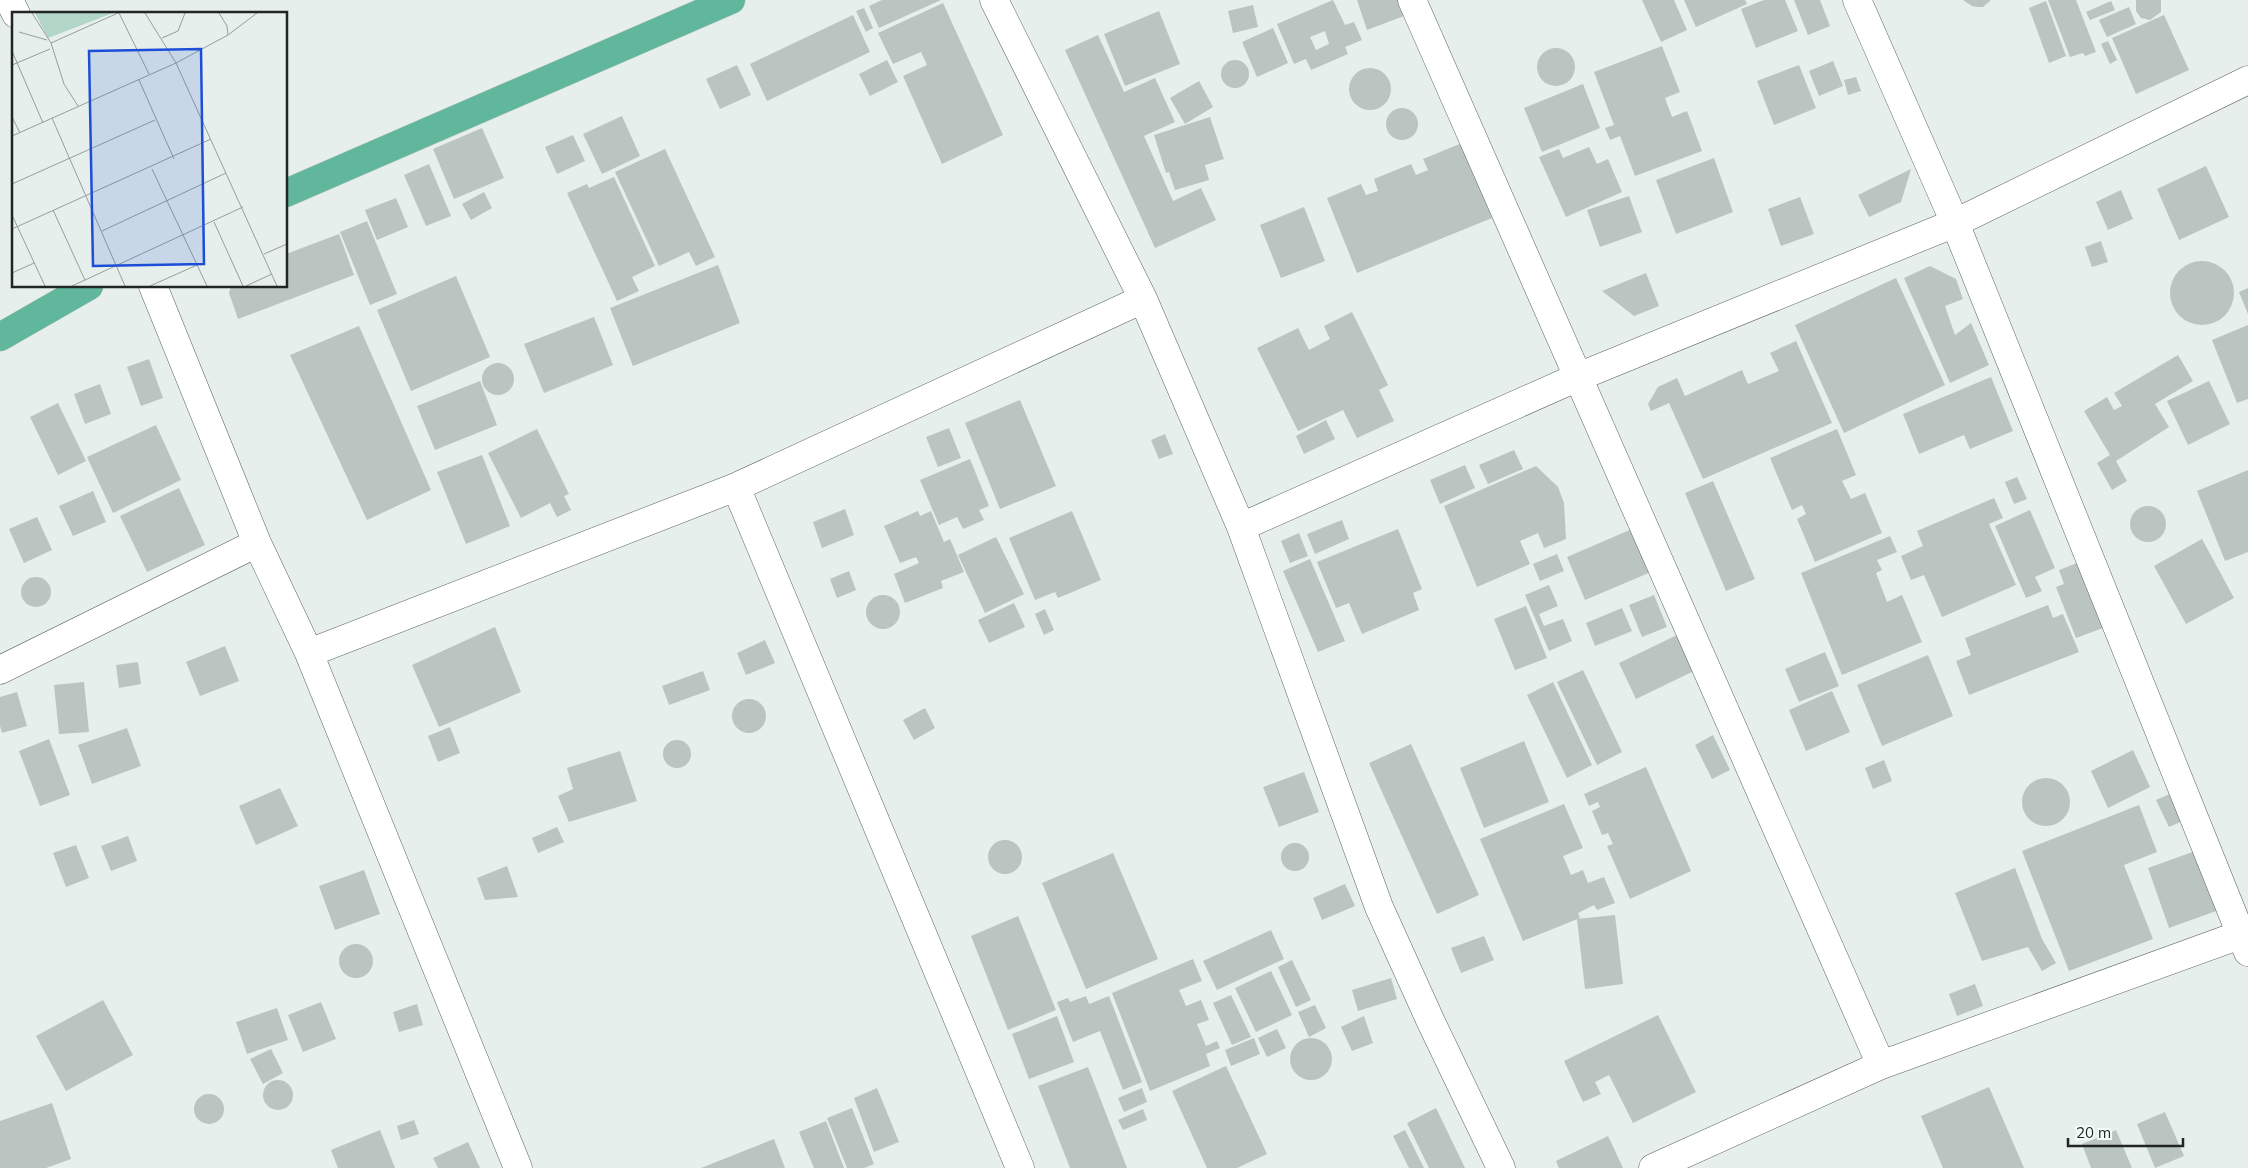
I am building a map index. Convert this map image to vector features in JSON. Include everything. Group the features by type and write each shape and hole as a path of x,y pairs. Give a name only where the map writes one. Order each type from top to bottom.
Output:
{"highway":[{"path":"288,192 731,0"},
{"path":"0,337 86,288"}],"street":[{"path":"9,0 15,12"},
{"path":"994,0 1143,299 1241,528 1379,907 1431,1022 1501,1168"},
{"path":"1412,0 1880,1065"},
{"path":"1654,1168 1880,1065 2245,940 1955,222 1857,0"},
{"path":"1241,528 1578,377 1955,222 2248,80"},
{"path":"154,288 257,543 309,653 518,1168"},
{"path":"309,653 736,488 1143,299"},
{"path":"736,488 1020,1168"},
{"path":"0,670 257,543"}],"building":[{"path":"882,0 941,0 879,28 869,6"},
{"path":"1333,0 1345,25 1354,22 1362,40 1345,47 1348,54 1311,70 1306,59 1294,64 1277,24","holes":["1325,31 1329,44 1316,50 1310,37"]},
{"path":"1357,0 1398,0 1404,16 1367,30"},
{"path":"1642,0 1674,0 1687,30 1661,42"},
{"path":"1684,0 1745,0 1747,4 1696,27"},
{"path":"1764,0 1785,0 1798,31 1756,48 1741,9"},
{"path":"1794,0 1820,0 1830,26 1808,35"},
{"path":"1963,0 1991,0 1983,7 1977,7"},
{"path":"2048,0 2076,0 2096,52 2085,56 2083,53 2070,57"},
{"path":"2136,0 2161,0 2161,12 2150,20 2141,18 2136,11"},
{"path":"2046,1 2066,56 2049,63 2029,8"},
{"path":"2111,1 2115,10 2090,20 2086,12"},
{"path":"943,3 1003,135 942,164 903,76 927,65 921,52 893,64 878,33"},
{"path":"1253,5 1258,27 1233,33 1228,11"},
{"path":"2129,7 2136,24 2107,37 2099,20"},
{"path":"864,8 873,28 866,32 856,11"},
{"path":"1159,11 1180,64 1125,86 1104,34"},
{"path":"853,15 870,52 767,101 750,64"},
{"path":"2164,15 2189,70 2136,94 2112,38"},
{"path":"1273,28 1288,63 1257,77 1242,42"},
{"path":"1098,35 1124,92 1155,78 1175,122 1144,136 1173,201 1201,188 1216,220 1155,248 1065,50"},
{"path":"2108,41 2117,60 2110,64 2101,44"},
{"path":"1662,46 1680,92 1665,98 1672,117 1687,111 1702,151 1635,176 1620,136 1610,140 1605,128 1614,125 1594,72"},
{"path":"1556,48 1569,54 1575,67 1569,80 1556,86 1543,80 1537,67 1543,54"},
{"path":"887,60 898,82 870,96 859,74"},
{"path":"1235,60 1245,64 1249,74 1245,84 1235,88 1225,84 1221,74 1225,64"},
{"path":"1833,61 1843,86 1819,96 1809,71"},
{"path":"737,65 751,95 720,109 706,79"},
{"path":"1799,65 1816,108 1774,125 1757,81"},
{"path":"1374,68 1382,71 1388,77 1391,89 1388,101 1382,107 1366,110 1358,107 1352,101 1349,85 1352,77 1358,71"},
{"path":"1856,77 1861,91 1848,95 1844,80"},
{"path":"1199,81 1213,107 1185,124 1170,98"},
{"path":"1583,84 1600,128 1542,152 1524,108"},
{"path":"1402,108 1408,109 1413,113 1417,118 1417,130 1413,135 1408,139 1402,140 1396,139 1391,135 1387,130 1386,124 1387,118 1391,113 1396,109"},
{"path":"622,116 640,156 602,174 583,134"},
{"path":"1210,117 1224,159 1205,165 1209,180 1175,190 1169,172 1166,173 1154,135"},
{"path":"482,128 504,178 454,199 433,149"},
{"path":"573,135 585,161 557,174 545,147"},
{"path":"1462,143 1492,218 1357,273 1327,198 1361,184 1366,195 1378,191 1374,179 1411,164 1416,175 1428,170 1423,159"},
{"path":"1589,147 1597,164 1608,159 1622,192 1566,217 1539,157 1559,149 1563,158"},
{"path":"665,149 715,257 696,266 689,252 659,266 615,172"},
{"path":"1714,158 1733,212 1676,234 1656,180"},
{"path":"429,164 451,216 426,226 404,175"},
{"path":"2206,166 2229,217 2179,240 2157,189"},
{"path":"1911,169 1901,202 1869,217 1858,195"},
{"path":"614,177 655,266 632,277 639,291 617,301 567,193 587,184 589,188"},
{"path":"2121,190 2133,219 2108,230 2096,202"},
{"path":"484,192 492,208 471,220 462,204"},
{"path":"1629,196 1642,232 1600,247 1587,210"},
{"path":"1800,197 1814,234 1781,246 1768,209"},
{"path":"396,198 408,227 377,240 365,210"},
{"path":"1304,207 1325,261 1281,278 1260,225"},
{"path":"367,221 397,294 370,305 340,232"},
{"path":"339,234 354,275 238,319 229,293 230,288 288,288 288,253"},
{"path":"2101,241 2108,262 2092,267 2085,247"},
{"path":"2202,261 2214,263 2225,270 2232,281 2234,293 2232,305 2225,316 2214,323 2202,325 2190,323 2179,316 2172,305 2170,293 2172,281 2179,270 2190,263"},
{"path":"718,265 740,323 633,366 610,308"},
{"path":"1930,266 1956,279 1963,299 1945,306 1955,335 1971,323 1989,365 1950,383 1904,278"},
{"path":"1646,273 1659,306 1634,316 1602,291"},
{"path":"456,276 490,357 411,391 377,310"},
{"path":"1896,278 1945,385 1844,433 1795,325"},
{"path":"2248,288 2248,314 2239,292"},
{"path":"1352,312 1388,385 1379,390 1394,421 1357,438 1343,410 1298,431 1257,348 1298,328 1309,350 1330,339 1324,326"},
{"path":"594,317 613,365 544,393 524,344"},
{"path":"2248,325 2248,399 2237,403 2212,340"},
{"path":"359,326 431,490 367,520 290,355"},
{"path":"1796,341 1832,423 1703,479 1669,403 1651,411 1648,404 1658,387 1677,378 1685,396 1742,370 1748,384 1779,371 1770,353"},
{"path":"2178,355 2193,381 2155,404 2169,427 2116,461 2127,481 2112,490 2097,463 2110,455 2084,411 2107,397 2114,410 2122,406 2114,393"},
{"path":"149,359 163,398 141,406 127,367"},
{"path":"498,363 504,364 509,368 513,373 513,385 509,390 504,394 498,395 492,394 487,390 483,385 482,379 483,373 487,368 492,364"},
{"path":"1991,377 2013,431 1970,449 1964,435 1919,454 1903,414"},
{"path":"480,381 497,425 435,450 417,406"},
{"path":"2209,381 2230,424 2188,445 2167,401"},
{"path":"100,384 111,414 85,424 74,394"},
{"path":"1020,400 1056,486 1000,509 965,423"},
{"path":"58,403 86,461 58,475 30,417"},
{"path":"1326,420 1335,439 1304,454 1296,436"},
{"path":"156,425 181,480 113,513 87,457"},
{"path":"949,428 961,458 938,467 926,437"},
{"path":"537,429 569,494 564,496 571,510 557,517 550,503 521,518 488,453"},
{"path":"1837,429 1856,475 1842,481 1851,499 1865,493 1882,533 1815,562 1797,519 1806,514 1802,505 1792,510 1770,458"},
{"path":"1165,434 1173,454 1159,459 1151,440"},
{"path":"1514,450 1523,469 1488,484 1479,465"},
{"path":"482,455 510,526 466,544 437,472"},
{"path":"970,459 989,506 979,510 984,520 963,529 957,517 939,525 920,480"},
{"path":"1465,465 1475,488 1440,504 1430,480"},
{"path":"1536,466 1558,487 1564,503 1566,539 1544,548 1538,533 1520,541 1530,564 1477,587 1444,506"},
{"path":"2248,470 2248,552 2225,561 2197,491"},
{"path":"2017,477 2027,499 2014,504 2005,482"},
{"path":"1713,481 1755,579 1726,591 1685,493"},
{"path":"179,488 205,545 147,572 120,516"},
{"path":"93,491 106,522 73,536 59,506"},
{"path":"1994,498 2003,518 1989,524 2016,585 1942,617 1924,575 1911,580 1901,556 1923,546 1917,531"},
{"path":"2148,506 2160,512 2166,524 2160,536 2148,542 2136,536 2130,524 2136,512"},
{"path":"845,509 854,535 822,548 813,522"},
{"path":"2030,510 2055,568 2035,577 2042,591 2026,598 1995,526"},
{"path":"918,511 920,516 931,511 944,542 950,539 964,572 941,581 943,588 905,603 894,574 919,563 916,557 900,563 884,526"},
{"path":"1072,511 1101,580 1058,598 1055,592 1035,600 1009,538"},
{"path":"37,517 52,550 24,563 9,529"},
{"path":"1342,520 1349,539 1315,554 1307,534"},
{"path":"1398,529 1422,589 1413,593 1419,610 1362,634 1349,603 1336,608 1317,562"},
{"path":"1632,529 1651,572 1585,600 1567,557"},
{"path":"1299,533 1308,556 1290,563 1281,541"},
{"path":"1890,536 1897,552 1877,560 1882,570 1876,573 1887,602 1902,595 1922,642 1842,675 1801,573"},
{"path":"996,537 1024,594 985,613 958,555"},
{"path":"2202,539 2234,598 2186,624 2154,566"},
{"path":"1557,554 1564,571 1540,581 1533,564"},
{"path":"1310,559 1345,641 1318,652 1283,571"},
{"path":"2077,563 2103,628 2076,638 2056,587 2064,584 2059,570"},
{"path":"849,571 856,590 837,598 830,579"},
{"path":"36,577 46,582 51,592 46,602 36,607 26,602 21,592 26,582"},
{"path":"1549,585 1558,606 1539,614 1544,626 1563,619 1572,641 1549,651 1525,595"},
{"path":"883,595 895,600 900,612 895,624 883,629 871,624 866,612 871,600"},
{"path":"1654,595 1667,627 1642,637 1629,605"},
{"path":"1014,603 1025,627 989,643 978,620"},
{"path":"2048,605 2053,618 2063,614 2079,652 1969,695 1956,661 1971,655 1965,638"},
{"path":"1526,606 1547,658 1515,670 1494,619"},
{"path":"1622,608 1632,631 1595,646 1586,623"},
{"path":"1045,609 1054,630 1044,635 1035,614"},
{"path":"495,627 521,692 439,727 412,665"},
{"path":"1677,635 1694,671 1636,699 1619,663"},
{"path":"765,640 775,663 746,675 737,653"},
{"path":"225,646 239,681 200,696 186,662"},
{"path":"1825,652 1839,686 1799,702 1785,669"},
{"path":"1928,655 1953,716 1882,746 1857,685"},
{"path":"138,662 141,684 119,688 116,665"},
{"path":"1583,670 1622,752 1597,765 1557,682"},
{"path":"703,671 710,690 669,705 662,686"},
{"path":"84,682 89,732 59,734 54,685"},
{"path":"1553,682 1592,765 1567,778 1527,695"},
{"path":"1832,691 1850,732 1806,751 1789,710"},
{"path":"17,692 27,726 2,733 0,726 0,697"},
{"path":"749,699 756,700 761,704 765,709 765,723 761,728 756,732 749,733 742,732 737,728 733,723 732,716 733,709 737,704 742,700"},
{"path":"925,708 935,728 914,740 903,720"},
{"path":"450,727 460,753 438,762 428,736"},
{"path":"127,728 141,766 92,784 78,745"},
{"path":"1713,735 1730,770 1712,779 1695,745"},
{"path":"49,739 70,795 40,806 19,751"},
{"path":"677,740 687,744 691,754 687,764 677,768 667,764 663,754 667,744"},
{"path":"1524,741 1549,802 1484,828 1460,768"},
{"path":"1411,744 1479,895 1437,914 1369,763"},
{"path":"2133,750 2150,787 2108,808 2091,771"},
{"path":"620,751 637,801 569,822 558,796 573,789 567,768"},
{"path":"1884,760 1892,781 1873,789 1865,768"},
{"path":"1646,767 1691,871 1630,899 1607,846 1613,844 1608,833 1602,835 1592,811 1600,807 1598,802 1589,806 1584,794"},
{"path":"1304,772 1319,812 1279,827 1263,787"},
{"path":"2046,778 2055,780 2063,785 2068,793 2070,802 2068,811 2063,819 2055,824 2046,826 2037,824 2029,819 2024,811 2022,802 2024,793 2029,785 2037,780"},
{"path":"280,788 298,826 256,845 239,806"},
{"path":"2172,793 2185,820 2169,827 2156,800"},
{"path":"1564,804 1583,848 1563,856 1571,875 1583,870 1588,883 1604,877 1615,903 1597,910 1594,905 1578,913 1580,918 1523,941 1480,839"},
{"path":"2139,805 2157,852 2124,865 2153,939 2069,971 2022,851"},
{"path":"557,827 564,842 538,853 532,838"},
{"path":"128,836 137,861 111,871 101,846"},
{"path":"1005,840 1012,841 1017,845 1021,850 1021,864 1017,869 1012,873 1005,874 998,873 993,869 989,864 988,857 989,850 993,845 998,841"},
{"path":"1295,843 1305,847 1309,857 1305,867 1295,871 1285,867 1281,857 1285,847"},
{"path":"76,845 89,878 66,887 53,853"},
{"path":"2198,850 2219,910 2169,928 2148,868"},
{"path":"1113,853 1158,959 1086,989 1042,883"},
{"path":"507,866 518,897 485,900 477,878"},
{"path":"2015,868 2042,939 2056,963 2042,971 2028,947 1982,961 1955,893"},
{"path":"364,870 380,914 335,930 319,886"},
{"path":"1345,884 1355,906 1322,920 1313,898"},
{"path":"1615,915 1623,984 1585,989 1577,919"},
{"path":"1018,916 1056,1010 1008,1030 971,936"},
{"path":"1271,930 1284,959 1217,990 1203,961"},
{"path":"1484,936 1494,960 1461,973 1451,948"},
{"path":"356,944 363,945 368,949 372,954 372,968 368,973 363,977 356,978 349,977 344,973 340,968 339,961 340,954 344,949 349,945"},
{"path":"1193,959 1202,981 1179,990 1186,1006 1201,1000 1209,1020 1197,1024 1206,1046 1217,1041 1220,1048 1206,1054 1210,1066 1150,1091 1112,993"},
{"path":"1292,960 1311,1000 1296,1007 1278,967"},
{"path":"1271,971 1292,1015 1256,1032 1235,988"},
{"path":"1391,978 1397,999 1358,1011 1352,990"},
{"path":"1975,984 1983,1006 1957,1016 1949,994"},
{"path":"1231,995 1251,1037 1232,1045 1213,1003"},
{"path":"1086,996 1089,1004 1109,996 1142,1082 1123,1090 1100,1031 1073,1042 1057,1002 1068,998 1070,1002"},
{"path":"103,1000 133,1055 66,1091 36,1036"},
{"path":"321,1002 336,1039 303,1052 288,1015"},
{"path":"417,1004 423,1025 399,1032 393,1012"},
{"path":"1315,1005 1326,1028 1309,1037 1298,1012"},
{"path":"277,1008 288,1040 247,1054 236,1022"},
{"path":"1658,1015 1696,1092 1633,1123 1609,1075 1595,1082 1601,1094 1583,1102 1564,1061"},
{"path":"1057,1016 1074,1062 1029,1079 1012,1034"},
{"path":"1364,1016 1373,1043 1352,1051 1341,1027"},
{"path":"1277,1029 1286,1048 1267,1057 1258,1038"},
{"path":"1254,1038 1260,1054 1231,1066 1225,1050"},
{"path":"1311,1038 1326,1044 1332,1059 1326,1074 1311,1080 1296,1074 1290,1059 1296,1044"},
{"path":"271,1049 283,1073 263,1084 250,1059"},
{"path":"1226,1066 1267,1154 1237,1168 1207,1168 1172,1091"},
{"path":"1088,1067 1127,1168 1070,1168 1038,1086"},
{"path":"278,1080 288,1085 293,1095 288,1105 278,1110 268,1105 263,1095 268,1085"},
{"path":"1989,1087 2024,1168 1943,1168 1921,1116"},
{"path":"877,1088 899,1142 874,1152 854,1098"},
{"path":"1142,1088 1147,1102 1124,1112 1118,1098"},
{"path":"209,1094 215,1095 223,1103 223,1115 215,1123 209,1124 203,1123 195,1115 194,1109 195,1103 203,1095"},
{"path":"52,1103 71,1159 46,1168 0,1168 0,1121"},
{"path":"852,1108 874,1164 864,1168 847,1168 827,1118"},
{"path":"1436,1108 1465,1168 1429,1168 1407,1123"},
{"path":"1143,1109 1147,1120 1123,1130 1118,1120"},
{"path":"2165,1112 2184,1156 2155,1168 2137,1124"},
{"path":"414,1120 419,1134 401,1140 397,1126"},
{"path":"826,1121 844,1168 814,1168 799,1132"},
{"path":"380,1130 395,1168 338,1168 331,1150"},
{"path":"1405,1130 1424,1168 1409,1168 1393,1136"},
{"path":"2116,1130 2132,1168 2091,1168 2082,1144"},
{"path":"1608,1136 1623,1168 1559,1168 1556,1161"},
{"path":"774,1139 785,1168 701,1168"},
{"path":"468,1142 480,1168 438,1168 433,1158"}]}
